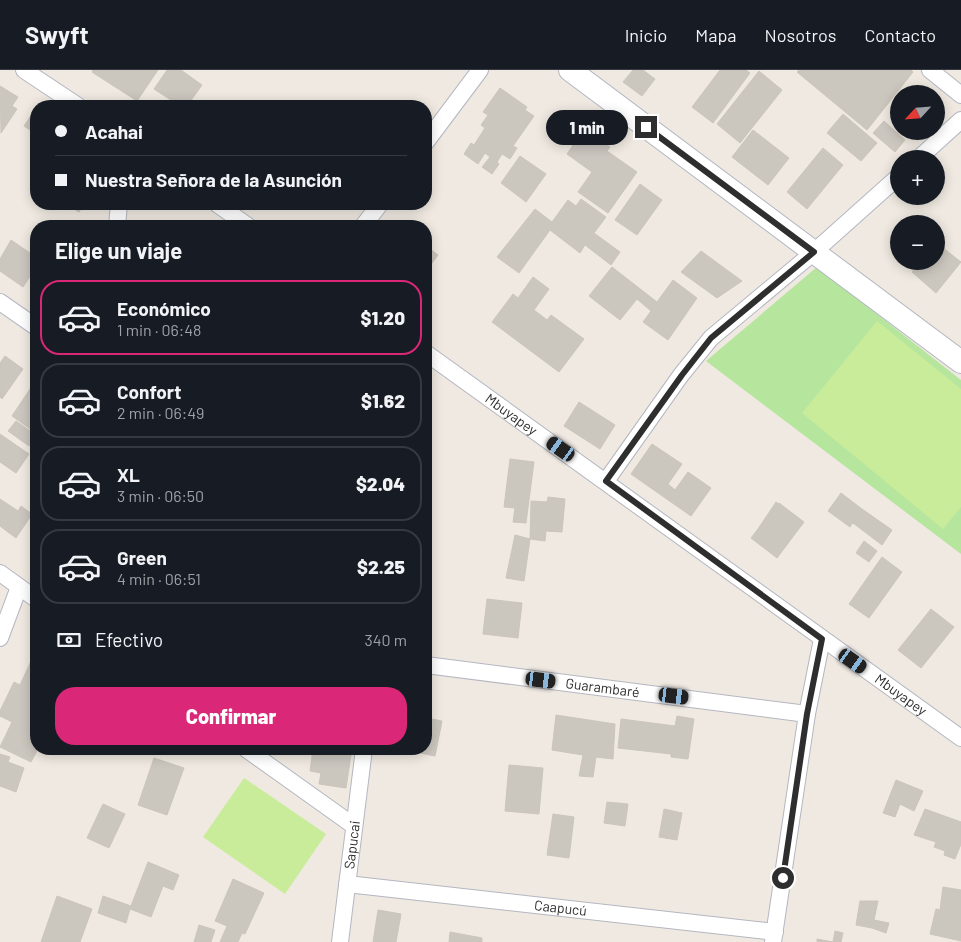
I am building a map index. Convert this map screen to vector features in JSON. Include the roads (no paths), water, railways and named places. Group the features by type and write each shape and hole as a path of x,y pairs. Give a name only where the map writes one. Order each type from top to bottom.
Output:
{"street":[{"path":"24,70 69,100"},
{"path":"432,134 480,70"},
{"path":"570,70 961,362"},
{"path":"930,70 961,94"},
{"path":"928,150 961,120"},
{"path":"606,481 711,338 814,252 890,184"},
{"path":"225,210 240,220"},
{"path":"0,302 30,324"},
{"name":"Mbuyapey","path":"432,357 961,738"},
{"path":"0,573 30,594"},
{"path":"0,638 20,587"},
{"path":"774,937 807,714 822,639"},
{"name":"Guarambaré","path":"432,666 807,714"},
{"path":"254,755 354,826"},
{"name":"Sapucai","path":"340,942 363,755"},
{"name":"Caapucú","path":"347,884 774,937"}]}
